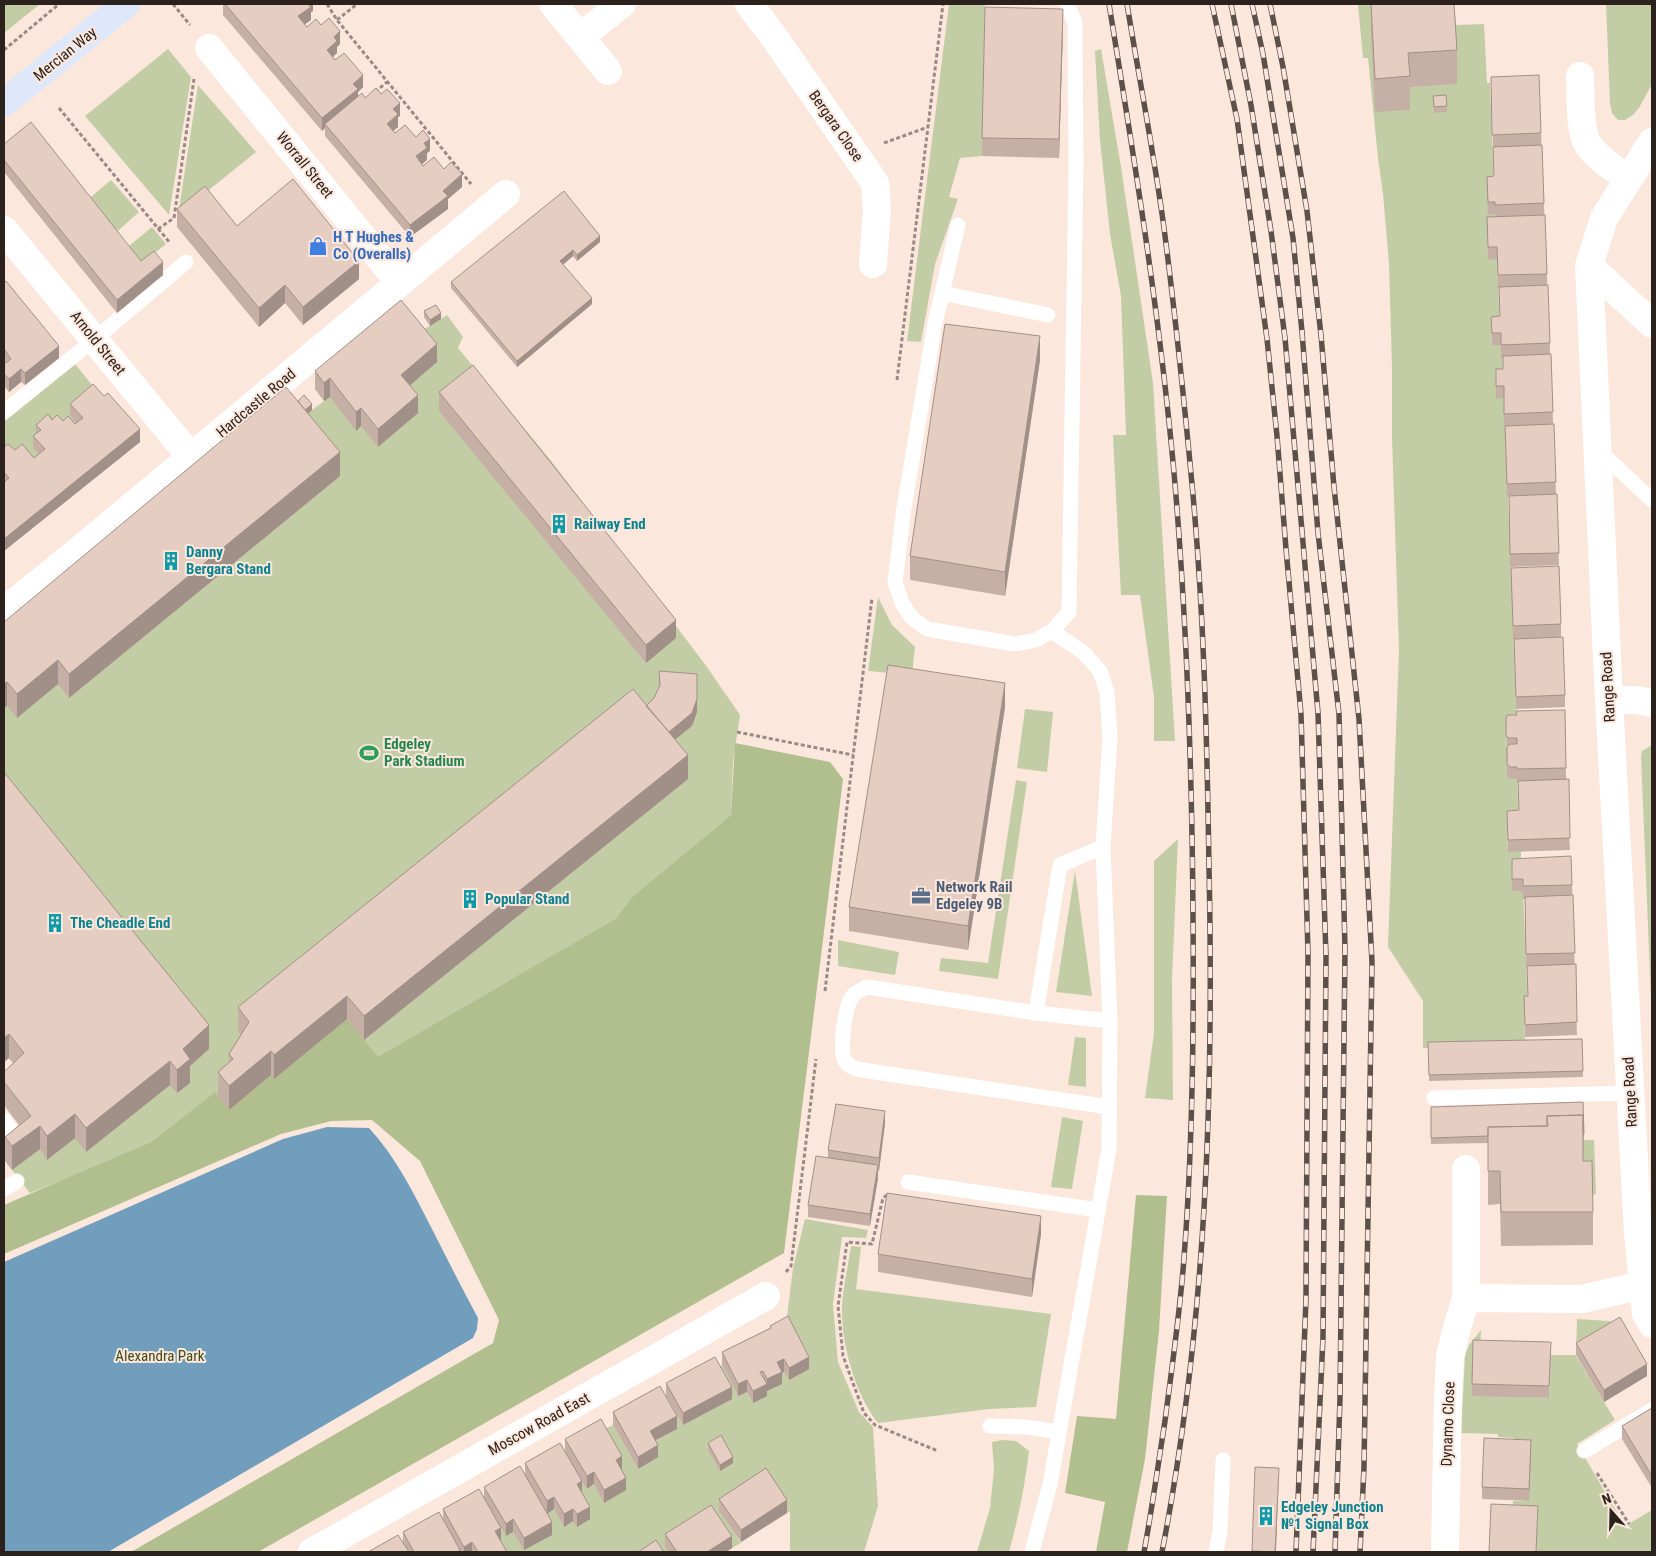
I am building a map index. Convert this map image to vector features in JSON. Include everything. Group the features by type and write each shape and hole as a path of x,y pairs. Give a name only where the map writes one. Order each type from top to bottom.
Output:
{"main road":[{"name":"Mercian Way","path":"4,103 126,4"}],"street":[{"path":"553,4 608,70"},
{"path":"581,36 622,4"},
{"name":"Bergara Close","path":"749,4 875,183 877,209 873,264"},
{"name":"Worrall Street","path":"212,52 400,283"},
{"path":"1580,76 1583,134 1588,145 1628,180"},
{"name":"Range Road","path":"1652,142 1604,218 1589,266 1608,700 1638,1233 1646,1314 1652,1324"},
{"name":"Hardcastle Road","path":"4,610 498,201"},
{"name":"Arnold Street","path":"4,230 191,457"},
{"path":"1589,266 1652,324"},
{"path":"1608,700 1636,700 1652,703"},
{"name":"Dynamo Close","path":"1445,1552 1450,1357 1466,1298 1466,1169"},
{"path":"1466,1298 1582,1299 1643,1285"},
{"name":"Moscow Road East","path":"312,1552 766,1296"}],"lane":[{"path":"958,225 935,323 904,508 895,582 902,603 912,618 927,629 1015,644 1036,640 1052,631 1069,612 1076,127 1075,24 1067,4"},
{"path":"4,412 95,339 186,262"},
{"path":"942,293 1048,315"},
{"path":"1597,449 1652,500"},
{"path":"1032,1552 1050,1484 1098,1210 1108,1149 1109,1107 1110,1021 1103,847 1110,737 1107,692 1100,671 1084,653 1052,631"},
{"path":"1036,1013 1060,865 1103,847"},
{"path":"1109,1107 852,1068 845,1061 842,1048 846,1014 851,998 857,992 867,988 1036,1013 1110,1021"},
{"path":"1434,1098 1630,1093"},
{"path":"4,1120 14,1135 13,1143 4,1154"},
{"path":"908,1182 1098,1210"},
{"path":"1584,1451 1652,1410"},
{"path":"990,1426 1026,1427 1059,1432"},
{"path":"1216,1552 1220,1531 1224,1460"}],"path":[{"path":"4,50 59,4"},
{"path":"327,4 336,20 387,82 498,201"},
{"path":"336,20 357,4"},
{"path":"897,382 943,4"},
{"path":"158,229 174,218 195,75 212,52"},
{"path":"372,94 387,82"},
{"path":"59,108 186,262"},
{"path":"856,154 928,127"},
{"path":"824,1000 872,597"},
{"path":"737,732 853,755"},
{"path":"766,1296 791,1266 818,1049"},
{"path":"908,1182 882,1198 872,1244 847,1242 838,1306 843,1356 864,1412 875,1425 938,1451"},
{"path":"1584,1451 1628,1524"}],"green space":[{"path":"4,4 40,4 4,33"},
{"path":"949,4 985,4 982,156 960,158 949,197 958,199 935,264 921,342 907,341"},
{"path":"1358,4 1454,4 1456,25 1484,24 1487,83 1490,83 1494,189 1488,214 1495,214 1495,224 1487,225 1488,259 1497,259 1500,329 1491,330 1492,345 1501,345 1503,369 1517,728 1506,730 1506,748 1509,750 1507,777 1517,779 1519,823 1507,823 1508,852 1521,851 1521,867 1512,868 1512,891 1523,892 1528,1008 1524,1009 1525,1047 1423,1048 1423,1001 1388,947 1399,650 1392,438 1389,264 1368,58 1363,58"},
{"path":"1606,4 1652,4 1652,84 1639,108 1625,120 1618,120 1612,113 1610,104"},
{"path":"168,49 191,77 169,215 85,116"},
{"path":"1101,49 1121,167 1153,383 1175,741 1154,741 1154,697 1140,595 1121,595 1113,435 1126,435 1121,296 1110,234 1100,140 1095,51"},
{"path":"198,85 256,152 178,215"},
{"path":"111,180 139,212 112,236 85,202"},
{"path":"152,227 166,244 137,267 123,251"},
{"name":"Edgeley Park Stadium","path":"436,311 441,319 447,315 463,337 458,348 552,462 707,667 740,715 733,762 731,815 633,896 615,919 378,1058 347,1020 229,1110 214,1093 151,1142 30,1193 5,1161 30,1139 4,1105 4,1096 24,1077 9,1058 4,1062 4,646 304,402 312,410 324,401 315,389 401,318 415,334 430,326 424,317"},
{"path":"75,364 108,405 70,416 83,431 45,462 4,460 4,422"},
{"path":"878,597 892,625 915,647 912,675 868,671"},
{"path":"1025,709 1053,712 1047,772 1017,768"},
{"path":"735,743 830,762 843,779 784,1253 258,1552 131,1552 493,1343 499,1320 420,1161 372,1120 331,1121 281,1134 4,1254 4,1205 151,1142 215,1092 229,1110 271,1075 347,1019 378,1057 615,919 633,896 731,815"},
{"path":"1652,745 1652,1024 1641,756 1642,751"},
{"path":"1016,780 1027,782 998,979 939,971 941,958 988,963"},
{"path":"1178,839 1172,979 1173,1100 1145,1098 1154,1033 1154,861"},
{"path":"1075,871 1092,996 1056,992"},
{"path":"838,940 899,952 895,975 838,966"},
{"path":"1075,1037 1086,1038 1086,1087 1068,1085"},
{"path":"1062,1117 1083,1121 1072,1189 1051,1187"},
{"path":"1594,1140 1596,1194 1592,1195 1512,1142"},
{"path":"1136,1195 1167,1196 1159,1331 1145,1459 1127,1552 1096,1552 1105,1502 1065,1493 1077,1416 1116,1419"},
{"path":"805,1219 868,1230 866,1238 842,1237 833,1304 838,1362 859,1412 873,1427 878,1506 864,1552 790,1552 790,1511 787,1513 766,1481 720,1511 741,1543 732,1548 665,1546 669,1552 500,1552 484,1499 506,1536 513,1532 520,1478 554,1509 564,1526 565,1452 587,1489 622,1468 601,1431 613,1425 638,1469 650,1443 663,1398 666,1395 683,1425 731,1399 719,1367 722,1365 738,1396 747,1392 753,1403 763,1383 768,1391 777,1375 784,1372 789,1380 788,1329 793,1326 787,1317 793,1268"},
{"path":"851,1246 861,1247 856,1289 1051,1314 1036,1407 989,1409 878,1423 856,1383 844,1337 842,1307"},
{"path":"1577,1319 1616,1323 1576,1356 1615,1420 1577,1444 1625,1526 1652,1510 1652,1552 1536,1552 1512,1517 1513,1501 1529,1501 1531,1452 1514,1452 1514,1438 1498,1437 1498,1434 1461,1433 1465,1356 1469,1345 1481,1330 1480,1353 1523,1397 1549,1398 1551,1355 1576,1355"},
{"path":"1002,1440 1016,1441 1029,1451 1018,1515 1009,1552 977,1552 990,1508 994,1469 992,1442"}],"water":[{"name":"Alexandra Park","path":"327,1127 369,1128 388,1151 411,1189 478,1318 477,1329 473,1338 108,1552 4,1552 4,1262 283,1139"}],"building":[{"path":"225,4 308,4 311,7 298,16 307,27 316,19 321,25 329,18 340,31 334,37 337,41 327,50 335,60 344,53 363,75 353,84 358,89 322,118"},
{"path":"1371,4 1454,4 1457,50 1408,53 1410,76 1375,79"},
{"path":"985,7 1063,9 1059,139 982,138"},
{"path":"1539,75 1541,133 1492,135 1491,77"},
{"path":"376,88 381,94 387,89 400,103 393,109 398,114 387,124 395,133 405,125 416,137 423,130 430,139 424,143 427,148 416,156 423,166 434,157 444,169 451,162 462,174 443,191 448,196 410,225 325,124 362,93 365,98"},
{"path":"1446,95 1447,106 1434,107 1433,96"},
{"path":"31,122 141,261 154,251 163,262 117,300 4,160 4,144"},
{"path":"1542,145 1544,203 1495,205 1495,202 1488,202 1487,177 1494,176 1493,147"},
{"path":"293,179 359,261 303,307 285,285 259,308 177,209 205,186 237,226"},
{"path":"564,191 600,236 577,255 573,250 560,261 592,298 517,361 451,282"},
{"path":"1545,215 1547,274 1498,275 1497,247 1488,247 1487,217"},
{"path":"6,281 59,346 25,373 21,369 9,379 4,374 4,364 11,359 4,349 4,283"},
{"path":"1548,285 1550,343 1501,345 1501,333 1492,333 1491,317 1500,316 1499,287"},
{"path":"401,300 437,344 401,375 418,395 378,429 361,408 356,412 330,378 324,383 315,371"},
{"path":"436,305 441,313 430,320 424,311"},
{"path":"945,324 1040,336 1005,572 910,556"},
{"path":"1551,354 1553,412 1504,414 1504,386 1496,386 1496,369 1503,369 1503,356"},
{"name":"Railway End","path":"473,365 676,620 646,645 439,392"},
{"path":"93,384 104,396 108,393 140,429 4,539 4,482 9,478 4,472 4,447 8,444 15,450 22,444 34,458 45,449 33,436 41,430 36,425 48,414 52,420 57,415 63,421 68,416 75,424 83,418 70,404"},
{"name":"Danny Bergara Stand","path":"286,387 340,452 69,674 58,660 17,694 7,682 4,684 4,622"},
{"path":"304,395 312,404 305,410 298,401"},
{"path":"1554,424 1556,482 1507,484 1505,426"},
{"path":"1557,494 1559,553 1510,554 1509,496"},
{"path":"1559,566 1561,624 1513,626 1511,568"},
{"path":"1563,637 1565,695 1516,697 1514,639"},
{"path":"888,665 1005,683 968,926 849,907"},
{"path":"659,671 697,674 697,699 692,713 669,732 646,706 654,698 660,685"},
{"name":"Popular Stand","path":"633,689 688,755 364,1016 347,996 274,1055 271,1051 229,1086 218,1072 233,1059 229,1054 249,1022 238,1007"},
{"path":"1565,710 1566,768 1517,769 1517,767 1510,767 1507,764 1507,747 1510,744 1517,744 1517,738 1506,736 1506,718 1508,715 1517,715 1516,711"},
{"name":"The Cheadle End","path":"4,772 209,1025 183,1049 190,1059 177,1070 170,1061 86,1128 75,1114 47,1136 40,1126 12,1146 5,1137 31,1116 4,1082 4,1072 24,1053 9,1034 4,1038"},
{"path":"1569,779 1570,838 1508,840 1507,811 1519,810 1518,781"},
{"path":"1571,856 1572,885 1523,886 1523,879 1512,879 1512,859"},
{"path":"1573,895 1575,953 1526,954 1525,897"},
{"path":"1576,964 1577,1022 1525,1025 1524,996 1528,996 1527,966"},
{"path":"1582,1039 1583,1071 1429,1075 1428,1042"},
{"path":"1583,1102 1584,1134 1583,1115 1547,1116 1547,1126 1488,1127 1488,1136 1431,1138 1431,1107"},
{"path":"836,1104 885,1111 879,1158 828,1150"},
{"path":"1583,1115 1583,1161 1592,1161 1593,1212 1501,1212 1500,1171 1488,1171 1488,1127 1548,1126 1547,1116"},
{"path":"816,1156 878,1165 870,1214 808,1205"},
{"path":"887,1193 1041,1216 1032,1279 878,1254"},
{"path":"788,1316 809,1357 789,1368 784,1359 777,1362 782,1372 767,1379 763,1371 760,1372 767,1384 753,1391 747,1380 738,1384 722,1352 771,1328 770,1326"},
{"path":"1620,1317 1647,1364 1604,1390 1576,1343"},
{"path":"1473,1340 1551,1342 1549,1386 1472,1384"},
{"path":"715,1357 732,1387 683,1413 666,1383"},
{"path":"660,1386 677,1416 650,1431 658,1445 638,1457 613,1412"},
{"path":"1652,1408 1652,1476 1622,1426"},
{"path":"601,1419 622,1456 616,1460 626,1478 604,1490 594,1472 587,1476 565,1439"},
{"path":"721,1435 733,1457 720,1465 708,1443"},
{"path":"1484,1438 1531,1440 1529,1489 1482,1487"},
{"path":"560,1443 582,1481 577,1484 590,1507 577,1514 573,1509 564,1514 554,1497 547,1501 525,1463"},
{"path":"520,1466 552,1522 524,1538 513,1519 506,1524 484,1487"},
{"name":"Edgeley Junction №1 Signal Box","path":"1255,1467 1279,1468 1275,1552 1252,1551"},
{"path":"766,1468 787,1500 741,1530 719,1499"},
{"path":"479,1489 501,1528 495,1531 507,1552 478,1552 472,1542 464,1547 443,1509"},
{"path":"1491,1504 1538,1506 1536,1552 1489,1552"},
{"path":"711,1505 732,1536 707,1552 677,1552 665,1534"},
{"path":"439,1512 460,1550 457,1552 414,1552 403,1532"},
{"path":"398,1535 409,1552 368,1552"},
{"path":"656,1540 664,1552 638,1552"}],"railway":[{"path":"1109,4 1146,243 1169,424 1183,591 1191,807 1193,1043 1187,1215 1173,1360 1144,1552"},
{"path":"1127,4 1160,200 1183,388 1199,579 1207,771 1210,1039 1204,1211 1189,1382 1162,1552"},
{"path":"1212,4 1237,119 1267,339 1301,714 1308,953 1306,1299 1296,1552"},
{"path":"1231,4 1251,105 1271,231 1285,338 1318,713 1326,956 1323,1337 1313,1552"},
{"path":"1252,4 1263,54 1293,238 1318,533 1339,714 1345,949 1340,1398 1335,1552"},
{"path":"1270,4 1283,67 1307,211 1359,719 1372,962 1364,1467 1360,1552"}],"place":[{"name":"H T Hughes & Co (Overalls)","path":"318,246"},
{"name":"Railway End","path":"559,524"},
{"name":"Danny Bergara Stand","path":"171,561"},
{"name":"Edgeley Park Stadium","path":"369,753"},
{"name":"Network Rail Edgeley 9B","path":"921,896"},
{"name":"Popular Stand","path":"470,899"},
{"name":"The Cheadle End","path":"55,923"},
{"name":"Edgeley Junction №1 Signal Box","path":"1266,1516"}]}
